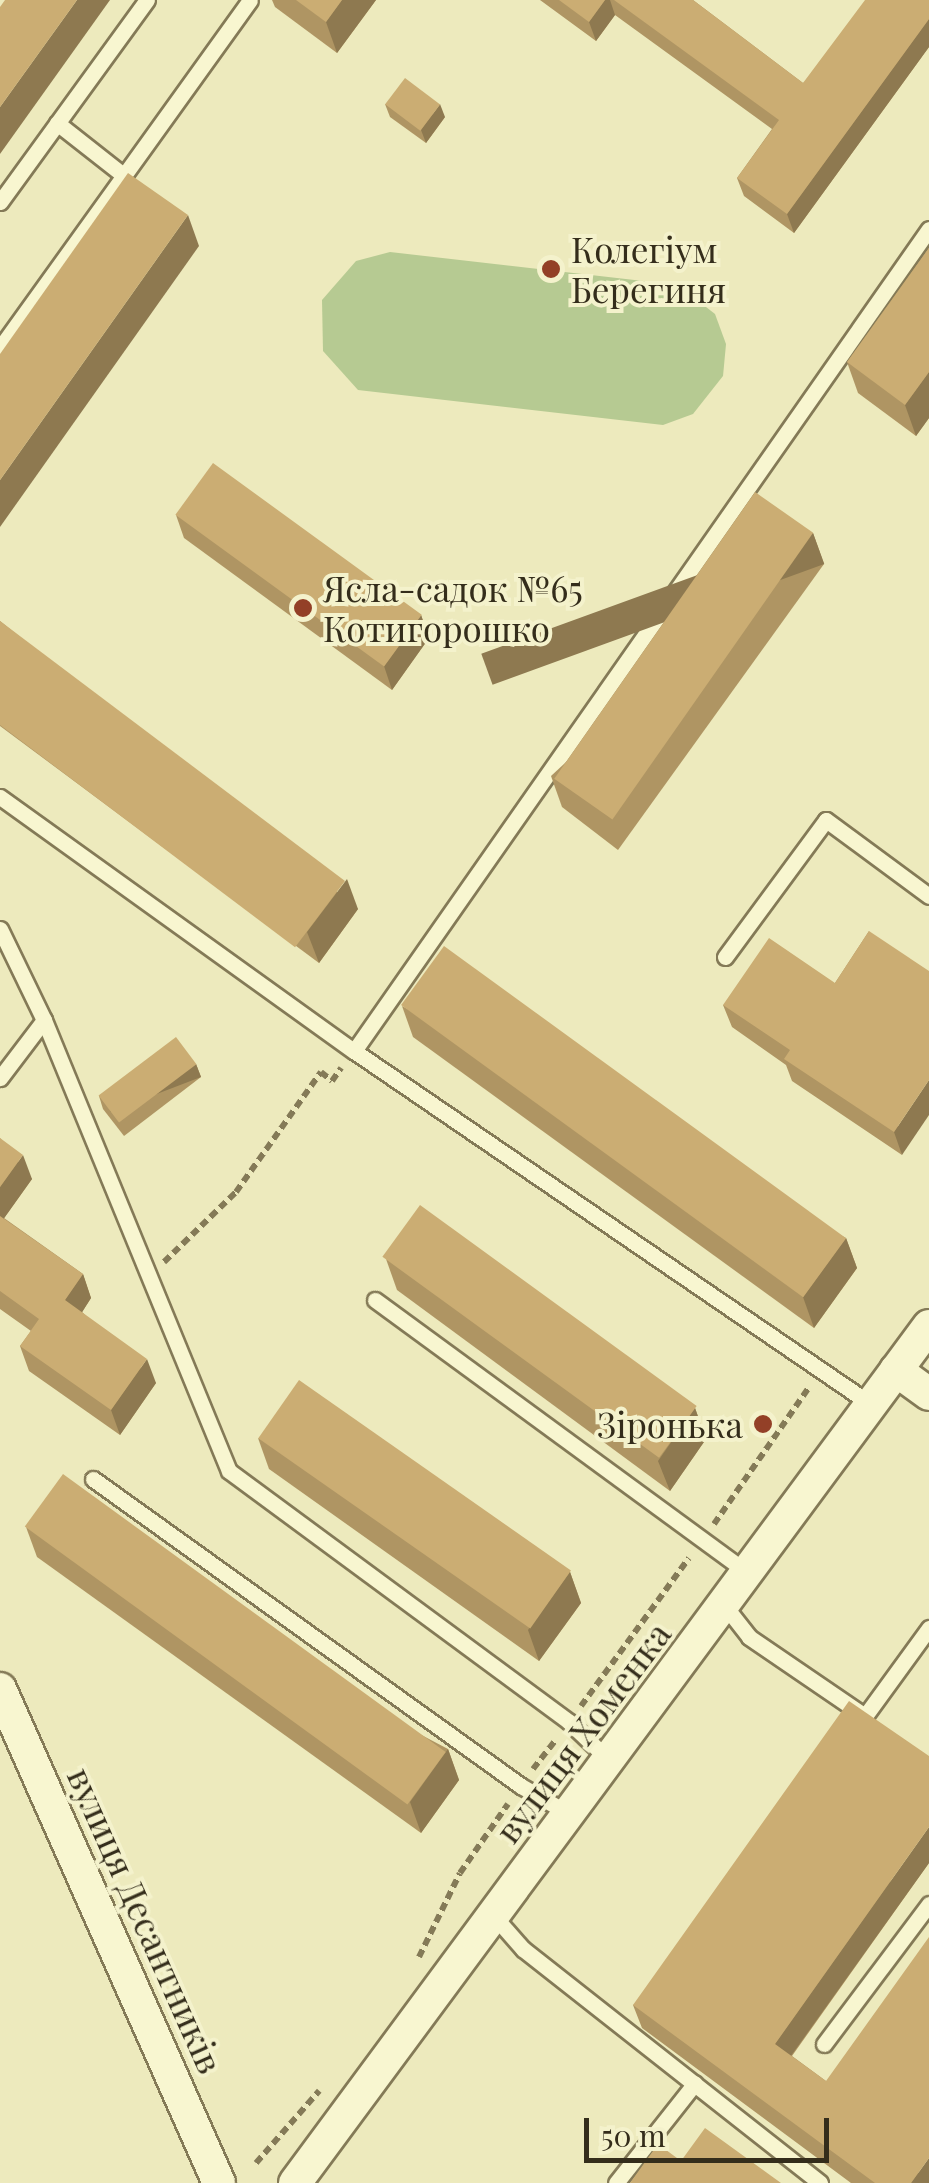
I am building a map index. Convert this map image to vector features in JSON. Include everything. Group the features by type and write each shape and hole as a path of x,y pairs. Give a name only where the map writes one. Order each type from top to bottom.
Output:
{"street":[{"name":"вулиця Хоменка","path":"295,2183 612,1762 929,1326"},
{"path":"896,1370 929,1394"},
{"name":"вулиця Десантників","path":"0,1689 220,2183"}],"lane":[{"path":"0,202 147,0"},
{"path":"0,348 250,0"},
{"path":"57,124 123,175"},
{"path":"354,1051 929,229"},
{"path":"0,797 354,1051 872,1405"},
{"path":"725,957 826,820 929,896"},
{"path":"0,929 44,1020 229,1471 570,1722 612,1762"},
{"path":"0,1078 44,1020"},
{"path":"375,1300 748,1573"},
{"path":"92,1479 521,1786 571,1814"},
{"path":"725,1606 749,1637 881,1726"},
{"path":"864,1716 929,1628"},
{"path":"824,2044 929,1904"},
{"path":"494,1916 522,1949 820,2183"},
{"path":"616,2183 695,2084"}],"path":[{"path":"149,1276 236,1192 321,1072 332,1081 354,1051"}],"green space":[{"path":"390,252 678,285 715,314 726,344 723,376 693,414 663,425 358,390 323,351 322,300 356,261"}],"building":[{"path":"5,0 77,0 0,107 0,7"},
{"path":"296,0 342,0 326,22"},
{"path":"559,0 605,0 589,22"},
{"path":"614,0 693,0 803,83 865,0 929,0 929,19 787,214 737,178 779,120"},
{"path":"405,78 440,104 420,131 385,104"},
{"path":"128,173 188,215 0,480 0,354"},
{"path":"929,248 929,372 905,405 847,362"},
{"path":"213,463 422,615 384,666 175,515"},
{"path":"755,492 813,533 612,819 554,779"},
{"path":"0,621 345,881 295,947 0,725"},
{"path":"869,931 929,971 929,1080 894,1132 784,1059 790,1050 723,1005 769,938 835,983"},
{"path":"444,946 846,1238 803,1297 401,1005"},
{"path":"176,1037 196,1064 119,1123 99,1095"},
{"path":"0,1138 23,1155 0,1187"},
{"path":"420,1205 697,1406 659,1458 382,1257"},
{"path":"0,1216 83,1274 65,1300 147,1359 111,1410 20,1346 39,1319 0,1291"},
{"path":"299,1380 571,1570 530,1629 258,1438"},
{"path":"63,1474 446,1752 407,1805 25,1527"},
{"path":"849,1701 929,1756 929,1827 775,2044 826,2081 929,1937 929,2158 911,2183 875,2183 633,2005"},
{"path":"705,2128 781,2183 630,2183 658,2144 681,2161"}],"place":[{"name":"Колегіум Берегиня","path":"551,269"},
{"name":"Ясла-садок №65 Котигорошко","path":"303,608"},
{"name":"Зіронька","path":"763,1424"}]}
